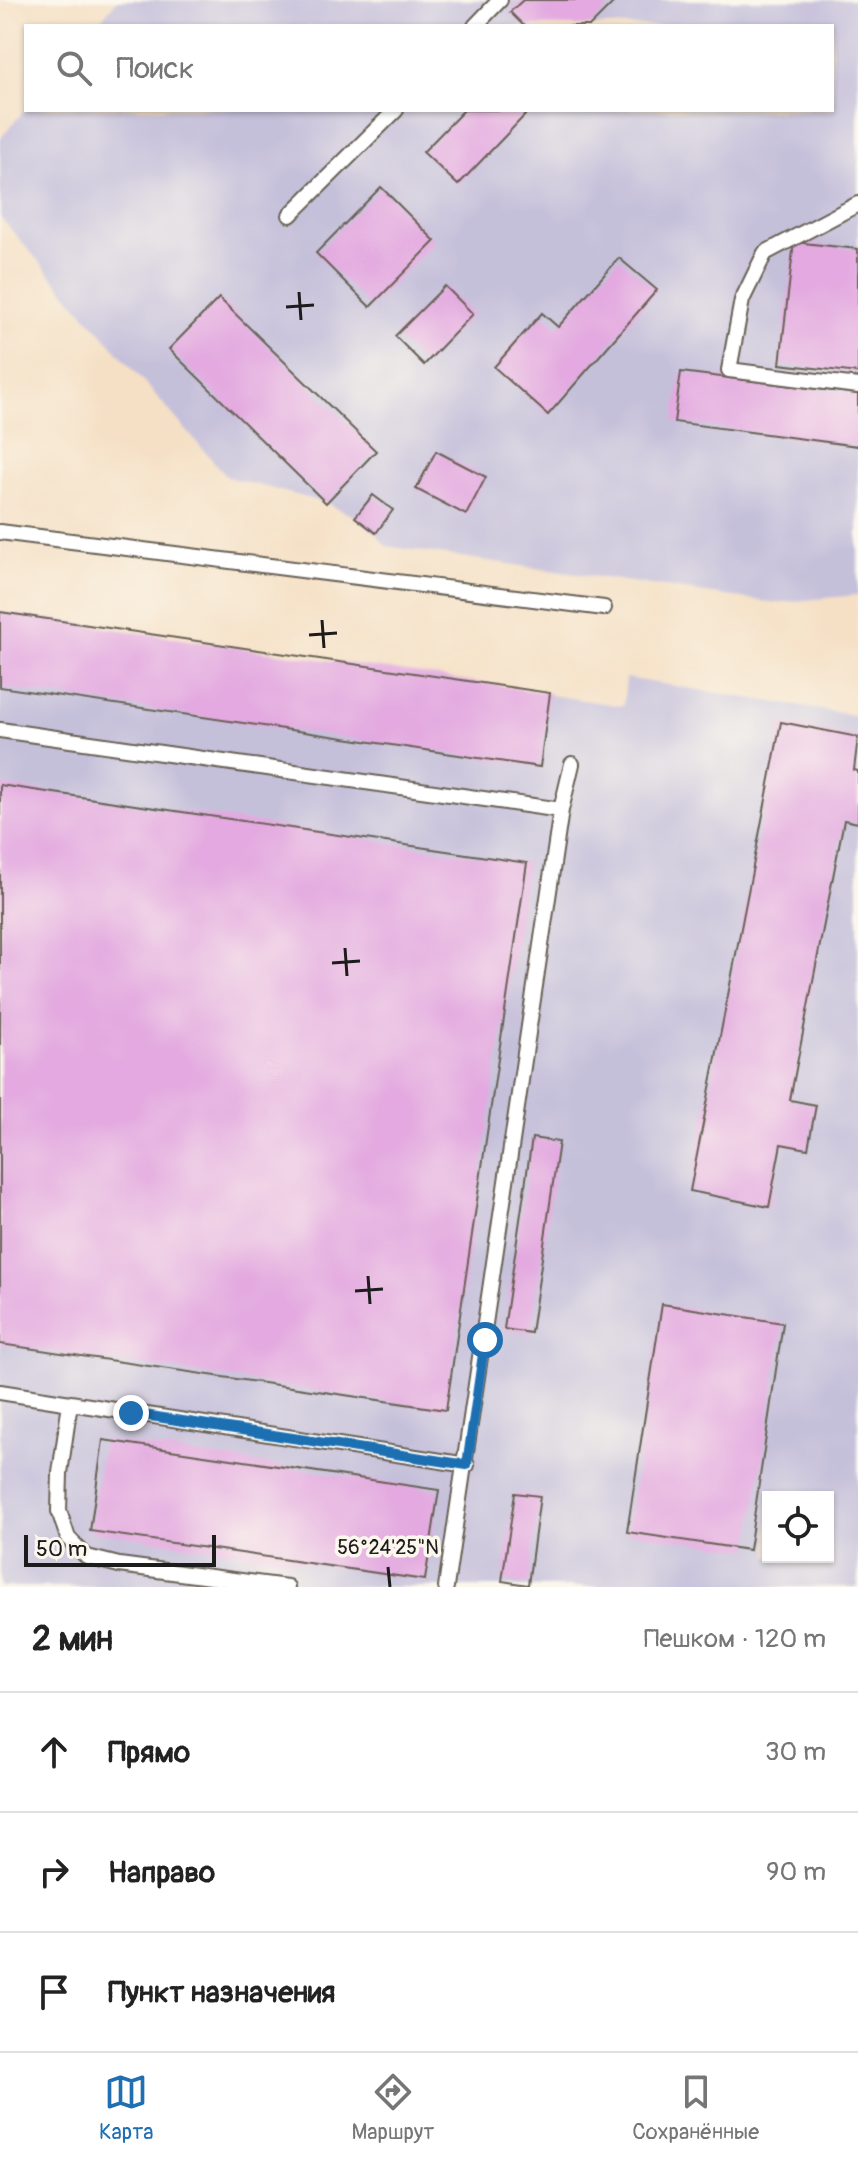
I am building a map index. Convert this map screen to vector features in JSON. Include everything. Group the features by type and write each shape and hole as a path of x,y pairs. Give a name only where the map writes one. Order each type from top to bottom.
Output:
{"lane":[{"path":"477,24 500,0"},
{"path":"290,215 394,112"},
{"path":"858,204 765,253 742,300 729,370 858,386"},
{"path":"0,532 604,608"},
{"path":"0,730 561,810"},
{"path":"446,1587 467,1465 561,810 572,764"},
{"path":"0,1392 467,1465"},
{"path":"70,1403 60,1473 59,1511 68,1538 87,1557 119,1565 287,1587"}],"shaded area":[{"path":"117,0 858,0 858,595 774,603 386,546 376,533 355,517 326,503 227,477 0,217 0,139 24,110 834,112 834,24 97,24"},
{"path":"0,612 623,706 626,678 858,716 858,1587 0,1587"}],"building":[{"path":"523,0 616,0 592,24 522,24 510,12"},
{"path":"462,112 528,112 458,185 423,152"},
{"path":"381,187 435,241 370,307 316,253"},
{"path":"794,242 858,249 858,373 780,364"},
{"path":"619,258 657,290 548,415 494,367 542,313 558,327"},
{"path":"445,286 473,314 424,365 395,336"},
{"path":"219,298 376,451 326,503 169,349"},
{"path":"681,372 858,394 858,446 674,422"},
{"path":"436,451 486,477 466,515 416,489"},
{"path":"373,495 393,510 376,533 355,517"},
{"path":"0,612 550,693 540,767 0,687"},
{"path":"781,722 858,737 854,770 858,771 858,823 844,820 790,1100 816,1105 808,1149 781,1144 769,1207 690,1191"},
{"path":"0,785 527,863 446,1410 0,1344"},
{"path":"532,1138 559,1142 531,1333 504,1329"},
{"path":"662,1304 783,1323 749,1550 627,1532"},
{"path":"103,1440 439,1490 425,1580 90,1531"},
{"path":"515,1493 540,1496 528,1585 502,1581"}],"route":[{"path":"131,1413 467,1465 485,1340"}]}
